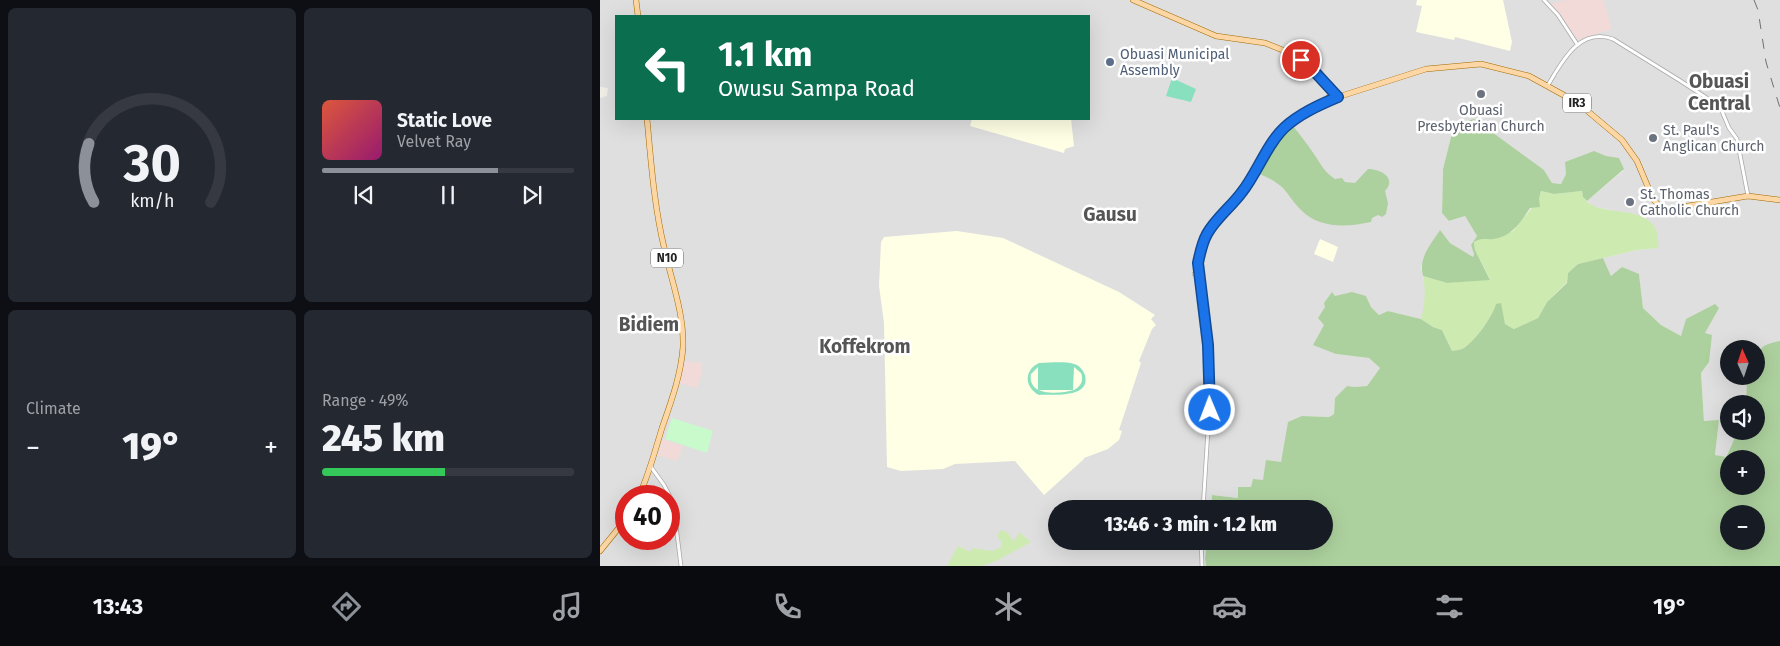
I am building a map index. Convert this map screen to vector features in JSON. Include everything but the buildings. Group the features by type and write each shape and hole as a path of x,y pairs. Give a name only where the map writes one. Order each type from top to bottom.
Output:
{"main road":[{"path":"636,0 638,15"},
{"path":"1133,0 1216,36 1277,46 1304,62 1338,97"},
{"name":"IR3","path":"1338,97 1423,69 1475,64 1526,75 1548,85 1584,108 1622,140 1637,162 1653,199 1662,209 1748,196 1778,199"},
{"path":"1324,103 1333,91"},
{"name":"N10","path":"643,485 682,360 682,324 662,239 647,120"},
{"path":"600,551 615,533"}],"street":[{"path":"1544,0 1558,15 1576,44"},
{"path":"1548,85 1576,44 1593,38 1613,39 1719,107 1736,139 1748,196"},
{"path":"1204,500 1210,398 1208,345 1198,263 1200,255 1207,235 1249,183 1277,136 1292,122 1338,97"},
{"path":"1194,274 1200,274"},
{"path":"650,466 672,499 681,566"},
{"path":"1202,550 1202,566"}],"shaded area":[{"path":"600,0 1780,0 1780,341 1765,347 1765,340 1720,340 1720,385 1747,385 1746,395 1720,395 1720,440 1734,440 1729,450 1720,450 1720,456 1715,455 1719,421 1704,421 1701,373 1681,336 1661,325 1643,308 1639,274 1611,276 1603,258 1637,250 1658,248 1615,211 1592,206 1587,201 1624,170 1566,174 1561,184 1552,183 1544,170 1454,125 1443,169 1442,213 1450,221 1465,216 1477,236 1471,245 1474,254 1472,258 1450,243 1440,231 1421,267 1425,287 1425,305 1421,319 1388,311 1379,315 1371,307 1366,296 1335,296 1333,293 1325,307 1324,325 1336,354 1369,358 1380,368 1367,386 1354,387 1335,398 1334,414 1329,417 1302,416 1281,462 1263,480 1238,498 1212,495 1212,500 1048,500 1048,550 1206,550 1206,566 600,566 600,98 607,96 608,88 600,87"},
{"path":"1417,0 1503,0 1512,42 1510,51 1455,37 1454,40 1416,32 1422,6 1416,5"},
{"path":"1567,0 1603,0 1612,29 1578,40 1551,4"},
{"path":"972,120 1071,120 1074,146 1065,149 1064,153 970,126"},
{"path":"957,231 1003,238 1119,292 1155,315 1151,319 1156,325 1152,329 1139,361 1141,363 1119,430 1122,431 1119,440 1108,449 1084,458 1044,495 1015,461 955,464 943,469 901,471 887,467 884,323 879,286 881,242 884,237"},
{"path":"1320,239 1338,247 1333,262 1314,254"},
{"path":"685,361 702,363 702,372 697,388 679,383"},
{"path":"663,439 683,446 677,461 658,455"}],"green space":[{"path":"1172,78 1196,89 1191,102 1166,96"},
{"path":"1474,119 1544,170 1552,183 1561,184 1566,174 1565,162 1594,151 1606,156 1619,158 1624,169 1587,201 1583,197 1582,191 1554,194 1541,191 1540,207 1530,208 1511,232 1494,239 1482,239 1474,242 1475,250 1490,280 1447,283 1423,276 1422,263 1426,252 1440,230 1450,243 1473,257 1471,245 1477,236 1465,216 1449,221 1442,213 1443,169 1454,125"},
{"path":"1292,125 1325,171 1335,179 1342,178 1345,182 1355,183 1368,169 1373,169 1386,175 1389,182 1385,191 1388,203 1386,214 1382,217 1378,215 1372,218 1371,222 1362,224 1334,225 1316,221 1298,207 1281,187 1271,179 1257,173 1276,140"},
{"path":"1541,191 1554,194 1582,191 1587,201 1596,207 1638,215 1649,221 1657,231 1658,248 1637,250 1578,264 1568,273 1567,282 1547,302 1538,318 1514,329 1505,324 1496,304 1487,322 1474,340 1460,350 1452,351 1442,330 1433,327 1421,319 1425,298 1423,276 1447,283 1490,279 1475,250 1474,242 1482,238 1494,239 1513,231 1539,199"},
{"path":"1603,258 1611,276 1622,267 1639,274 1643,308 1661,325 1681,336 1686,319 1715,304 1719,308 1705,333 1712,335 1709,362 1701,373 1704,421 1719,420 1715,455 1720,456 1720,495 1765,495 1765,450 1729,450 1734,440 1765,440 1765,395 1746,395 1747,385 1765,385 1765,346 1780,341 1780,566 1206,566 1206,550 1333,550 1333,500 1212,500 1212,495 1238,498 1238,487 1251,487 1253,479 1263,480 1266,460 1281,462 1288,422 1302,416 1329,417 1334,414 1335,398 1347,386 1367,386 1380,368 1369,358 1336,354 1313,345 1324,325 1318,318 1325,307 1324,303 1332,292 1335,296 1352,292 1366,296 1371,307 1379,315 1388,311 1421,319 1433,327 1442,330 1452,351 1464,348 1474,340 1487,322 1496,304 1501,303 1505,324 1514,329 1538,318 1547,302 1567,283 1568,273 1578,264"},
{"path":"1061,362 1076,365 1081,368 1085,375 1085,383 1077,392 1061,395 1039,395 1034,392 1028,383 1028,374 1039,363","holes":["1038,367 1038,389 1034,387 1031,381 1031,374","1074,367 1081,373 1082,378 1080,385 1074,390 1053,393 1039,390 1073,390"]},
{"path":"672,418 713,431 707,453 665,439"},
{"path":"1001,530 1008,533 1013,541 1019,532 1031,542 996,561 981,566 947,566 958,546 971,552 971,548 993,551 1001,547 1002,542 997,536"}],"railway":[{"path":"1754,0 1758,10 1766,62 1780,108"}],"place":[{"name":"Obuasi Municipal Assembly","path":"1110,62"},
{"name":"Obuasi Presbyterian Church","path":"1481,94"},
{"name":"St. Paul's Anglican Church","path":"1653,138"},
{"name":"St. Thomas Catholic Church","path":"1630,202"}],"district":[{"name":"Obuasi Central","path":"1719,92"},
{"name":"Gausu","path":"1110,214"},
{"name":"Bidiem","path":"649,324"},
{"name":"Koffekrom","path":"865,346"}],"route":[{"path":"1210,410 1208,345 1198,263 1200,255 1204,240 1209,231 1249,183 1280,132 1307,112 1338,97 1301,60"}]}
